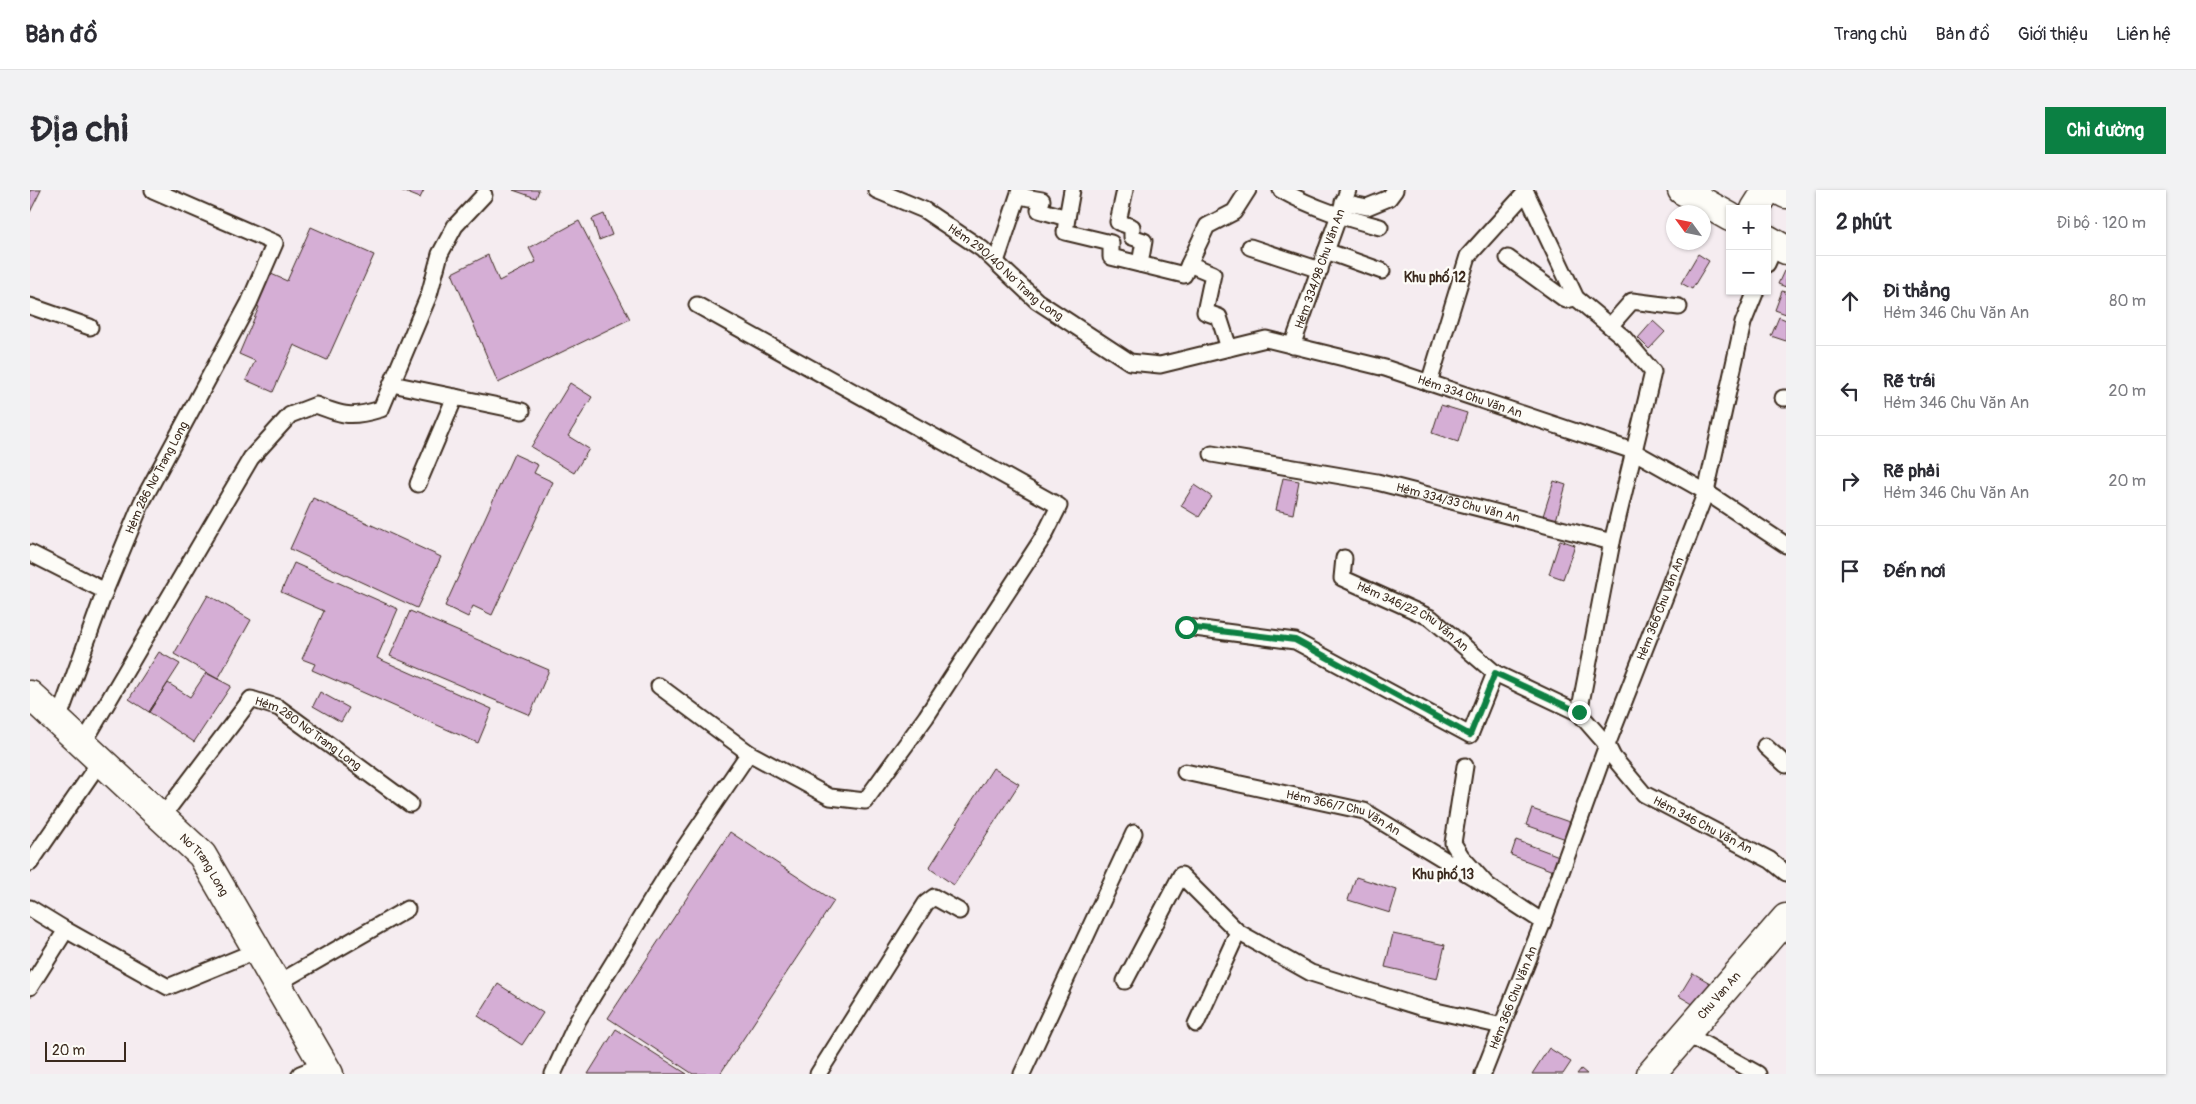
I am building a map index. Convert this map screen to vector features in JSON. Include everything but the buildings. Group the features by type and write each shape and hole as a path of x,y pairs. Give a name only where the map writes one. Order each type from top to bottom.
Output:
{"main road":[{"path":"1682,190 1726,215"},
{"path":"1757,205 1766,190"},
{"path":"1779,190 1786,194"},
{"name":"Nơ Trang Long","path":"30,695 202,855 327,1069"},
{"name":"Chu Van An","path":"1651,1074 1786,918"}],"lane":[{"name":"Hẻm 286 Nơ Trang Long","path":"58,720 105,591 142,502 249,303 275,243 153,190"},
{"name":"Hẻm 290/40 Nơ Trang Long","path":"876,190 924,210 982,249 1037,300 1130,362"},
{"path":"1072,190 1065,232 1111,243 1112,257 1184,276 1206,226 1234,212 1248,190"},
{"path":"1125,190 1118,222 1132,227 1132,238 1144,241 1140,264"},
{"path":"1282,190 1303,202 1338,216 1380,227"},
{"path":"1346,196 1367,207 1389,198 1395,190"},
{"path":"1429,383 1468,256 1526,191 1576,298 1623,338 1653,372 1612,542 1579,712"},
{"path":"996,262 1020,193 1042,200 1039,210 1067,218"},
{"path":"30,863 252,458 290,414 316,405 342,415 361,415 381,409 429,295 440,254 455,226 484,195"},
{"name":"Hẻm 334/98 Chu Văn An","path":"1292,346 1346,196"},
{"path":"1250,247 1320,270"},
{"path":"1326,251 1382,272"},
{"path":"1508,258 1566,300 1576,298"},
{"path":"1189,264 1214,274 1205,312 1219,318 1229,348"},
{"name":"Hẻm 366 Chu Văn An","path":"1483,1074 1543,922 1607,745 1706,492 1742,323 1754,295"},
{"path":"1610,326 1632,301 1679,307"},
{"path":"659,686 749,753 830,797 865,801 931,709 1044,536 1059,506 697,305"},
{"path":"30,306 90,327"},
{"name":"Hẻm 334 Chu Văn An","path":"1130,362 1160,366 1266,339 1385,368 1633,451 1706,492 1786,545"},
{"path":"392,384 522,411"},
{"path":"418,484 455,397"},
{"name":"Hẻm 334/33 Chu Văn An","path":"1212,454 1377,482 1612,542"},
{"path":"30,553 105,591"},
{"name":"Hẻm 346/22 Chu Văn An","path":"1344,558 1342,578 1431,618 1495,673"},
{"path":"1186,627 1295,640 1470,735 1495,673"},
{"name":"Hẻm 346 Chu Văn An","path":"1495,673 1579,712 1607,745 1613,758 1644,794 1770,860 1786,873"},
{"name":"Hẻm 280 Nơ Trang Long","path":"162,817 251,699 279,708 410,804"},
{"path":"1765,746 1786,765"},
{"path":"553,1074 578,1020 678,857 749,753"},
{"path":"1465,766 1453,843 1461,856 1488,886 1543,922"},
{"name":"Hẻm 366/7 Chu Văn An","path":"1185,772 1364,811 1488,886"},
{"path":"1022,1074 1134,832"},
{"path":"1125,981 1181,875 1238,932 1311,973 1423,1008 1502,1026"},
{"path":"818,1074 926,903 934,897 959,910"},
{"path":"30,908 168,987 258,950"},
{"path":"278,983 407,909"},
{"path":"30,987 66,930"},
{"path":"1196,1024 1238,932"},
{"path":"1686,1034 1758,1074"},
{"path":"300,1074 327,1069"}],"district":[{"name":"Khu phố 12","path":"1435,277"},
{"name":"Khu phố 13","path":"1443,874"}],"route":[{"path":"1186,627 1295,640 1470,735 1495,673 1579,712"}]}
